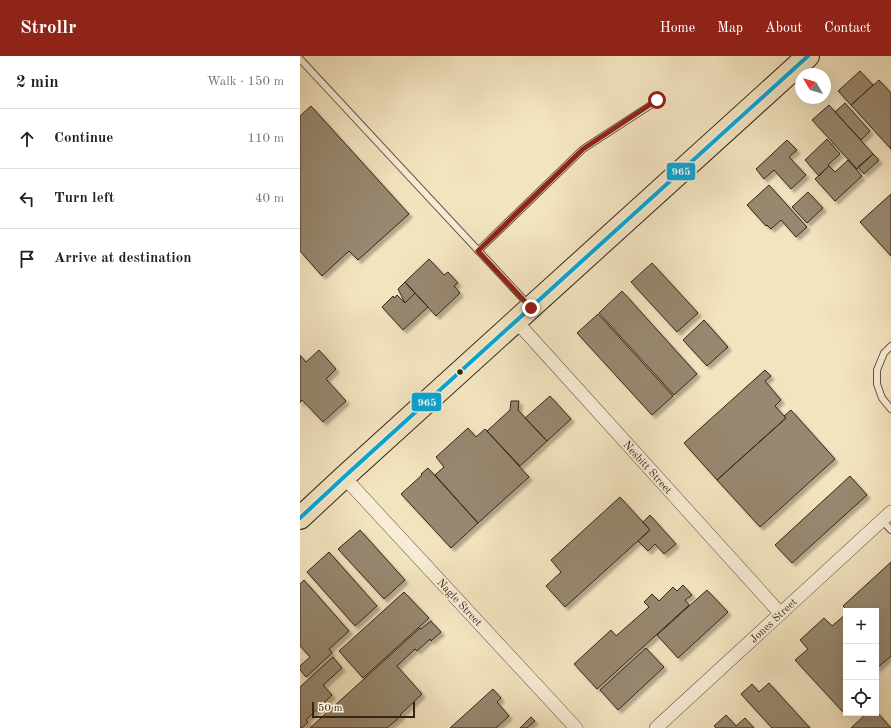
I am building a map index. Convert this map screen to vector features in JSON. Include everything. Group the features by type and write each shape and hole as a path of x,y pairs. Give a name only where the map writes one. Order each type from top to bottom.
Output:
{"highway":[{"path":"300,518 808,56"}],"street":[{"name":"Nesbitt Street","path":"524,314 780,613"},
{"name":"Nagle Street","path":"344,477 576,728"},
{"name":"Jones Street","path":"656,728 886,516"}],"lane":[{"path":"300,59 478,251 524,314"},
{"path":"478,251 583,149 657,100"},
{"path":"891,346 884,353 877,370 877,384 882,398 891,409"},
{"path":"886,516 891,530"}],"building":[{"path":"860,71 873,85 851,105 838,91"},
{"path":"879,80 891,93 891,149 851,105"},
{"path":"845,103 870,131 861,140 835,112"},
{"path":"829,105 873,154 857,169 812,120"},
{"path":"311,106 409,214 358,260 349,251 322,276 300,251 300,116"},
{"path":"827,139 840,154 819,176 805,160"},
{"path":"787,140 797,150 789,157 806,175 791,189 774,170 764,179 756,169"},
{"path":"873,154 879,160 864,174 858,167"},
{"path":"848,160 862,176 835,201 815,179 829,166 835,172"},
{"path":"769,185 807,227 796,237 781,220 771,229 767,225 766,226 747,205"},
{"path":"808,192 823,208 807,223 792,207"},
{"path":"891,194 891,256 860,222"},
{"path":"429,259 444,275 448,272 458,283 454,286 460,293 436,316 405,282"},
{"path":"652,263 698,313 677,332 631,282"},
{"path":"405,282 415,293 405,303 398,289"},
{"path":"622,291 697,374 674,395 599,313"},
{"path":"415,293 428,307 403,330 382,307 393,296 394,298 397,295 405,303"},
{"path":"598,314 673,396 652,415 577,333"},
{"path":"704,320 728,347 707,366 683,340"},
{"path":"319,350 336,369 326,379 346,401 323,422 302,400 300,403 300,355 306,362"},
{"path":"765,370 771,376 765,381 781,400 775,406 786,418 717,480 684,443"},
{"path":"550,396 571,419 547,441 525,418"},
{"path":"511,401 519,401 518,410 547,441 520,466 487,431 510,410"},
{"path":"791,410 835,459 760,527 717,480 786,418 784,416"},
{"path":"468,428 476,437 485,429 529,477 478,523 435,475 444,467 436,457"},
{"path":"428,468 478,523 451,548 401,494"},
{"path":"850,476 867,495 792,563 775,545"},
{"path":"620,497 650,530 565,607 546,586 561,572 551,560"},
{"path":"650,515 676,544 664,554 655,544 648,551 638,541 650,530 643,522"},
{"path":"360,530 405,580 384,599 338,549"},
{"path":"329,552 377,606 355,626 307,572"},
{"path":"891,562 891,656 879,666 879,608 845,608 843,606"},
{"path":"304,580 349,631 329,649 332,653 306,677 300,670 300,666 310,657 300,646 300,584"},
{"path":"683,585 692,595 685,600 689,605 597,689 574,664 611,630 616,636 649,607 644,602 652,594 659,601 673,587 677,591"},
{"path":"707,590 728,612 678,658 657,635"},
{"path":"404,592 429,618 363,678 339,651"},
{"path":"843,617 843,712 795,660 808,649 800,640 824,618 832,626"},
{"path":"431,621 441,632 431,641 430,639 417,651 415,649 397,666 422,694 400,715 401,716 387,728 310,728 420,628 421,629"},
{"path":"646,648 664,667 618,710 600,690"},
{"path":"333,657 342,668 323,685 332,695 306,720 308,722 300,728 300,687"},
{"path":"769,683 810,728 772,728 741,694 752,684 759,692"},
{"path":"493,689 501,698 497,702 509,716 496,728 450,728"},
{"path":"879,714 891,728 851,728 864,716 879,716"},
{"path":"726,715 736,726 745,718 754,728 716,728 714,726"},
{"path":"531,717 535,721 527,728 520,728"}],"transit line":[{"name":"965","path":"300,518 808,56"}],"route":[{"path":"531,308 478,251 583,149 657,100"}]}
